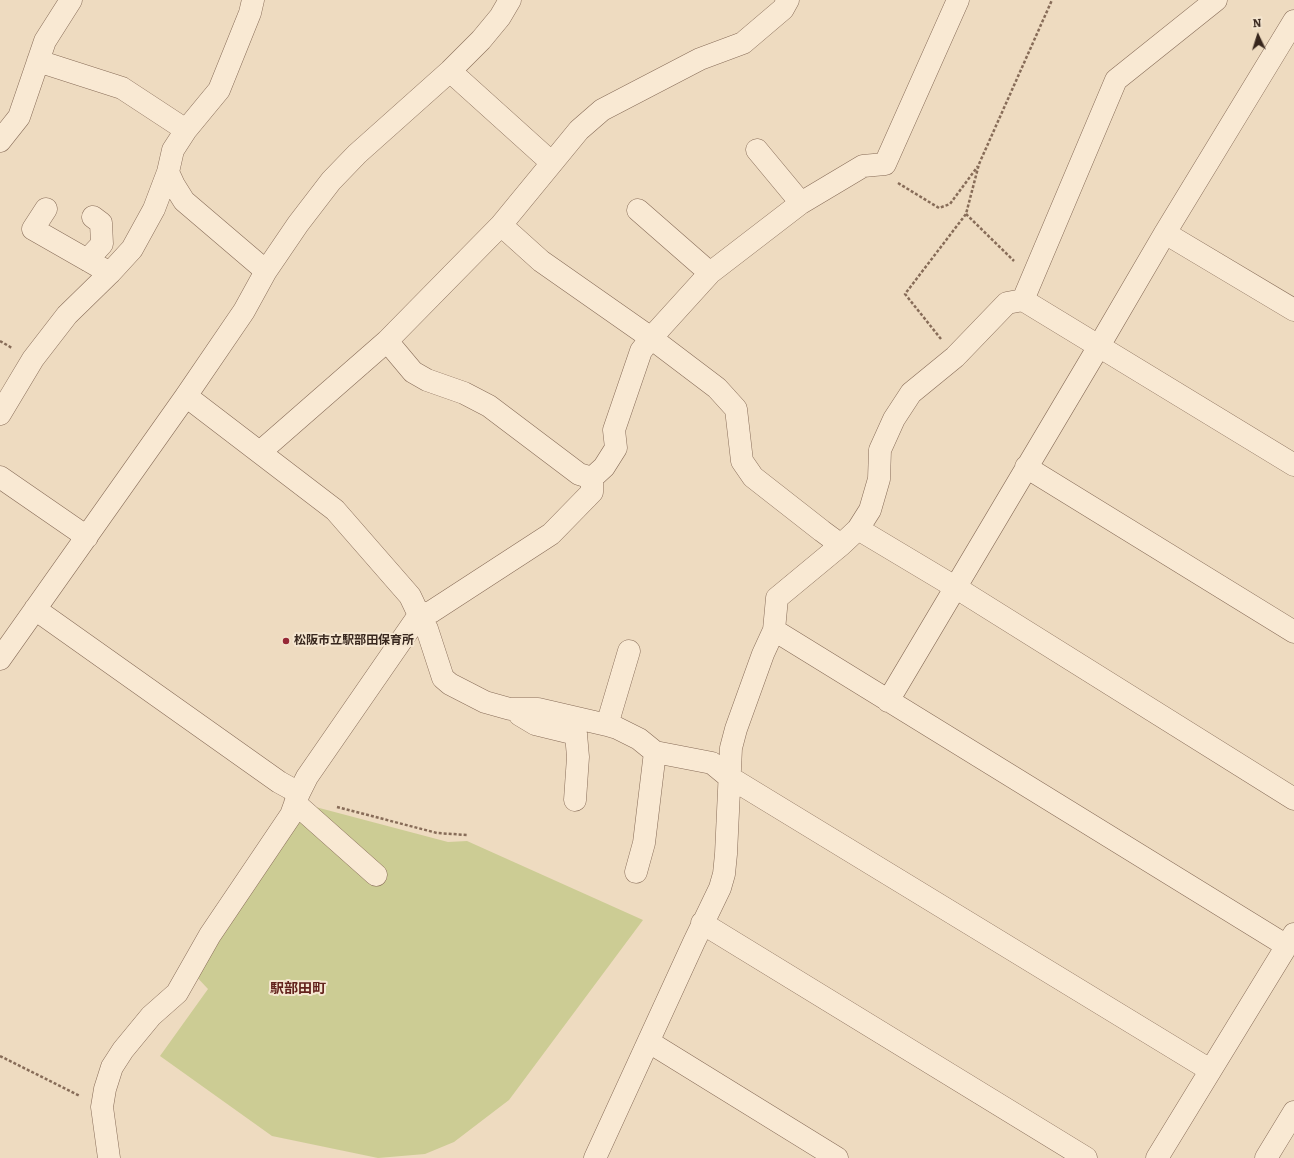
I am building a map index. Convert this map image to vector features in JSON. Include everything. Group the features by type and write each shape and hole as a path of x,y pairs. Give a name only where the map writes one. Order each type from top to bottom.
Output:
{"street":[{"path":"0,141 19,117 45,41 71,0"},
{"path":"0,414 33,359 67,315 132,249 154,209 168,172 173,150 186,130 219,90 250,13 253,0"},
{"path":"0,659 186,396 244,311 266,271 298,224 331,180 357,154 450,71 481,40 500,17 510,0"},
{"path":"260,452 387,341 501,225 579,130 602,110 700,59 743,43 782,9 788,0"},
{"path":"109,1158 102,1107 107,1079 116,1061 123,1050 151,1016 177,993 210,935 291,815 307,777 419,615 431,612 551,534 592,492 592,478 604,467 616,448 614,430 641,351 710,273 801,203 863,166 885,164 958,0"},
{"path":"1023,300 1116,80 1216,0"},
{"path":"888,700 1165,233 1294,21"},
{"path":"38,61 122,88 186,130"},
{"path":"450,71 552,163"},
{"path":"757,150 801,203"},
{"path":"168,172 184,201 266,271"},
{"path":"154,209 162,203 184,201"},
{"path":"46,209 33,229 110,273"},
{"path":"638,210 710,273"},
{"path":"87,260 102,244 101,224 93,217"},
{"path":"501,225 541,261 651,338 717,388 736,409 742,461 753,477 841,545"},
{"path":"1165,233 1294,310"},
{"path":"595,1158 702,923 720,888 724,874 731,748 736,729 763,654 774,630 777,598 841,545 858,528 870,510 879,480 880,450 894,419 911,393 955,357 1007,303 1023,300 1294,465"},
{"path":"387,341 414,372 427,380 464,393 489,406 579,474 592,478"},
{"path":"186,396 335,510 410,596 427,629 443,678 450,684 485,702 510,709 535,724 576,734 578,757 575,800"},
{"path":"1026,467 1294,632"},
{"path":"0,477 87,537"},
{"path":"858,528 1294,799"},
{"path":"35,609 273,778 297,798 376,875"},
{"path":"774,630 1290,947 1210,1070 1157,1158"},
{"path":"607,725 629,651"},
{"path":"510,709 538,709 607,725 617,728 639,739 655,752 712,763 729,777 1210,1070"},
{"path":"636,872 644,843 655,752"},
{"path":"702,923 1086,1158"},
{"path":"649,1042 838,1158"},
{"path":"1266,1158 1294,1112"}],"path":[{"path":"955,357 905,294 966,214 979,164 1052,0"},
{"path":"876,165 889,177 939,208 950,204 979,164"},
{"path":"966,214 1032,278"},
{"path":"297,798 437,833 467,835"},
{"path":"0,1056 102,1107"}],"green space":[{"path":"308,805 448,842 467,841 643,920 509,1100 454,1142 425,1154 378,1158 272,1136 160,1056 208,989 193,973"}],"place":[{"name":"松阪市立駅部田保育所","path":"286,641"}],"district":[{"name":"駅部田町","path":"298,989"}]}
